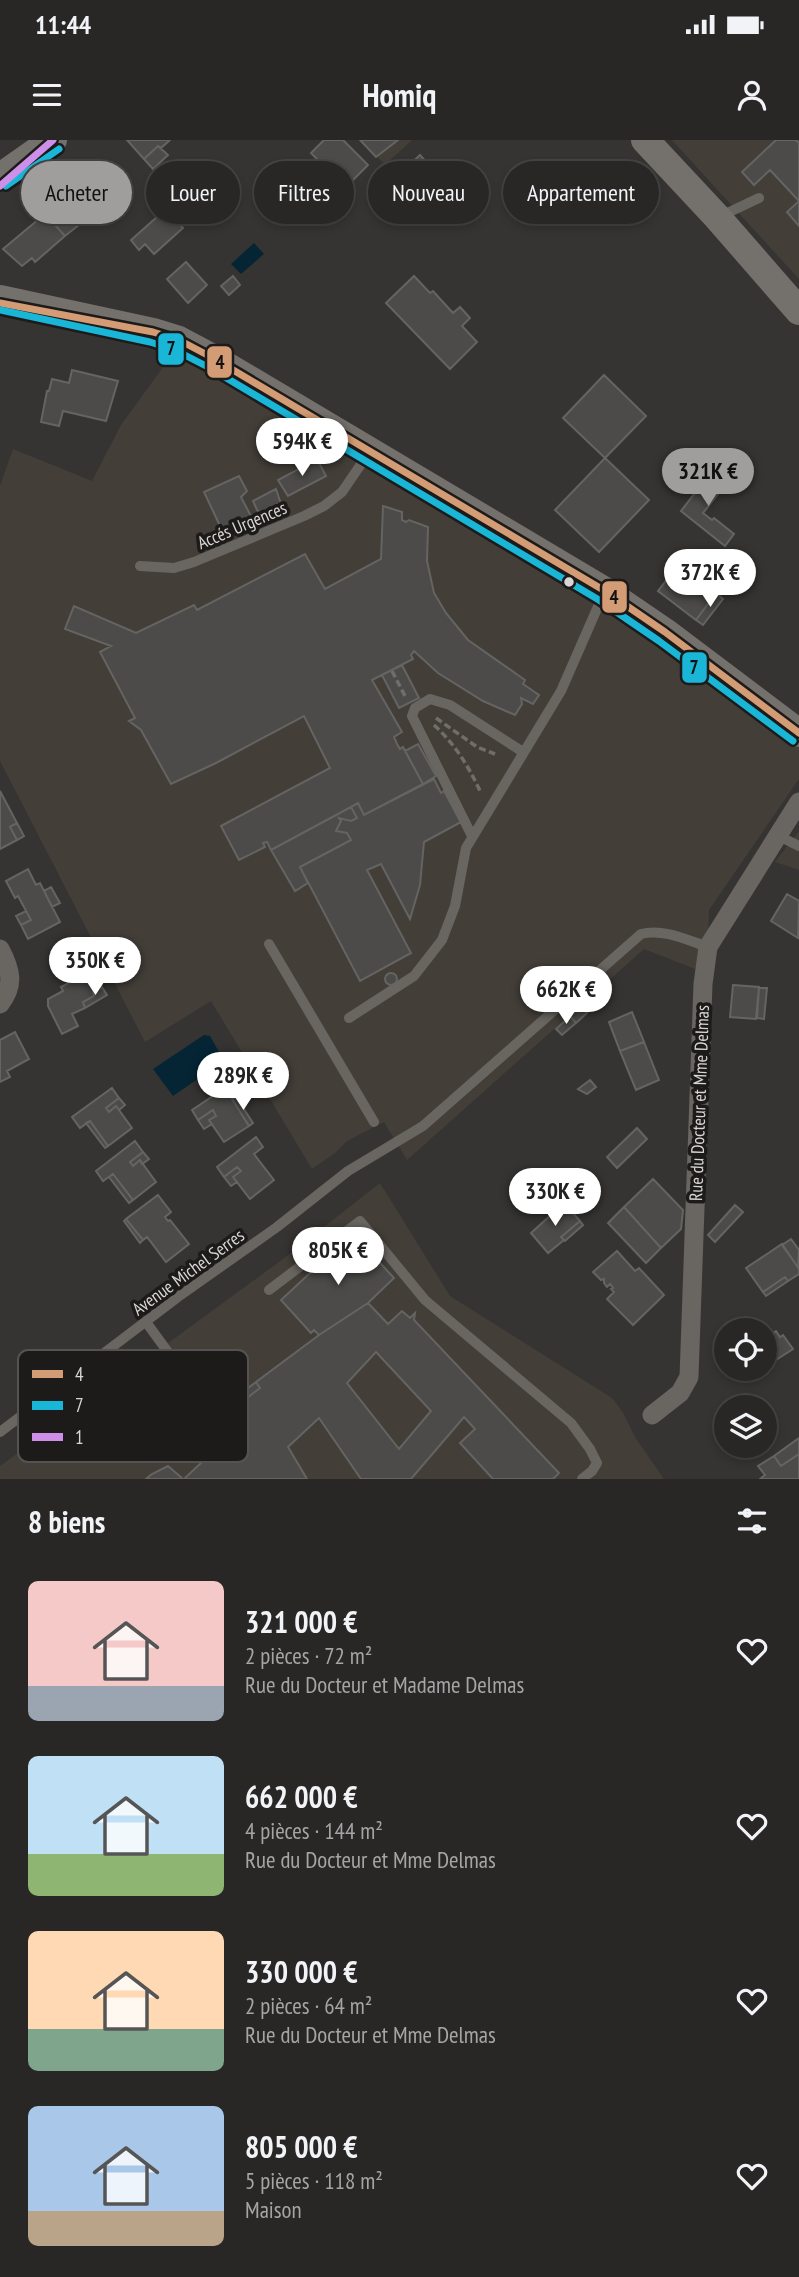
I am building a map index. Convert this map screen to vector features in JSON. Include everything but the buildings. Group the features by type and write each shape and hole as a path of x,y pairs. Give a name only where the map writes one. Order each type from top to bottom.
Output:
{"street":[{"path":"645,140 799,310"},
{"path":"0,177 48,144"},
{"path":"0,186 48,144"},
{"path":"3,302 153,332 213,358 605,591 665,632 799,733"},
{"name":"Rue du Docteur et Mme Delmas","path":"652,1415 680,1393 689,1377 704,984 708,947 799,802"},
{"path":"0,949 12,980 0,1004"}],"lane":[{"path":"717,217 729,214 759,198"},
{"name":"Accés Urgences","path":"140,566 174,568 194,562 314,511 348,487 371,451"},
{"path":"349,1017 414,976 442,940 455,906 466,848 561,691 605,591"},
{"path":"472,836 412,716 415,708 430,699 450,705 523,752"},
{"path":"777,835 799,846"},
{"name":"Avenue Michel Serres","path":"109,1350 348,1171 423,1126 641,934 670,934 708,947"},
{"path":"270,944 374,1122"},
{"path":"269,1290 360,1221 425,1300 571,1423 597,1463 582,1479"},
{"path":"146,1322 166,1350"},
{"name":"Avenue Michel Serres","path":"0,1432 18,1418"}],"path":[{"path":"415,708 450,739 472,772 488,810"}],"shaded area":[{"path":"362,140 412,140 389,161 381,161"},
{"path":"672,140 799,140 799,279"},
{"path":"174,352 586,592 799,745 799,779 709,910 708,947 695,969 644,949 407,1160 384,1122 347,1141 312,1169 211,1001 145,1042 0,761 0,486 13,449 92,481 121,425"},
{"path":"799,831 799,870 775,862"},
{"path":"380,1183 450,1296 612,1398 664,1479 0,1479 0,1466 18,1453 18,1462 248,1462 248,1350 159,1350 283,1259"}],"water":[{"path":"254,243 264,254 241,274 231,264"},
{"path":"204,1035 210,1036 224,1061 173,1096 153,1069"}],"transit line":[{"name":"1","path":"0,186 53,140"},
{"name":"7","path":"6,186 59,149"},
{"name":"4","path":"0,303 153,332 179,340 213,358 605,591 665,632 799,733"},
{"name":"7","path":"0,310 150,342 175,350 208,367 599,600 659,641 793,741"}]}
